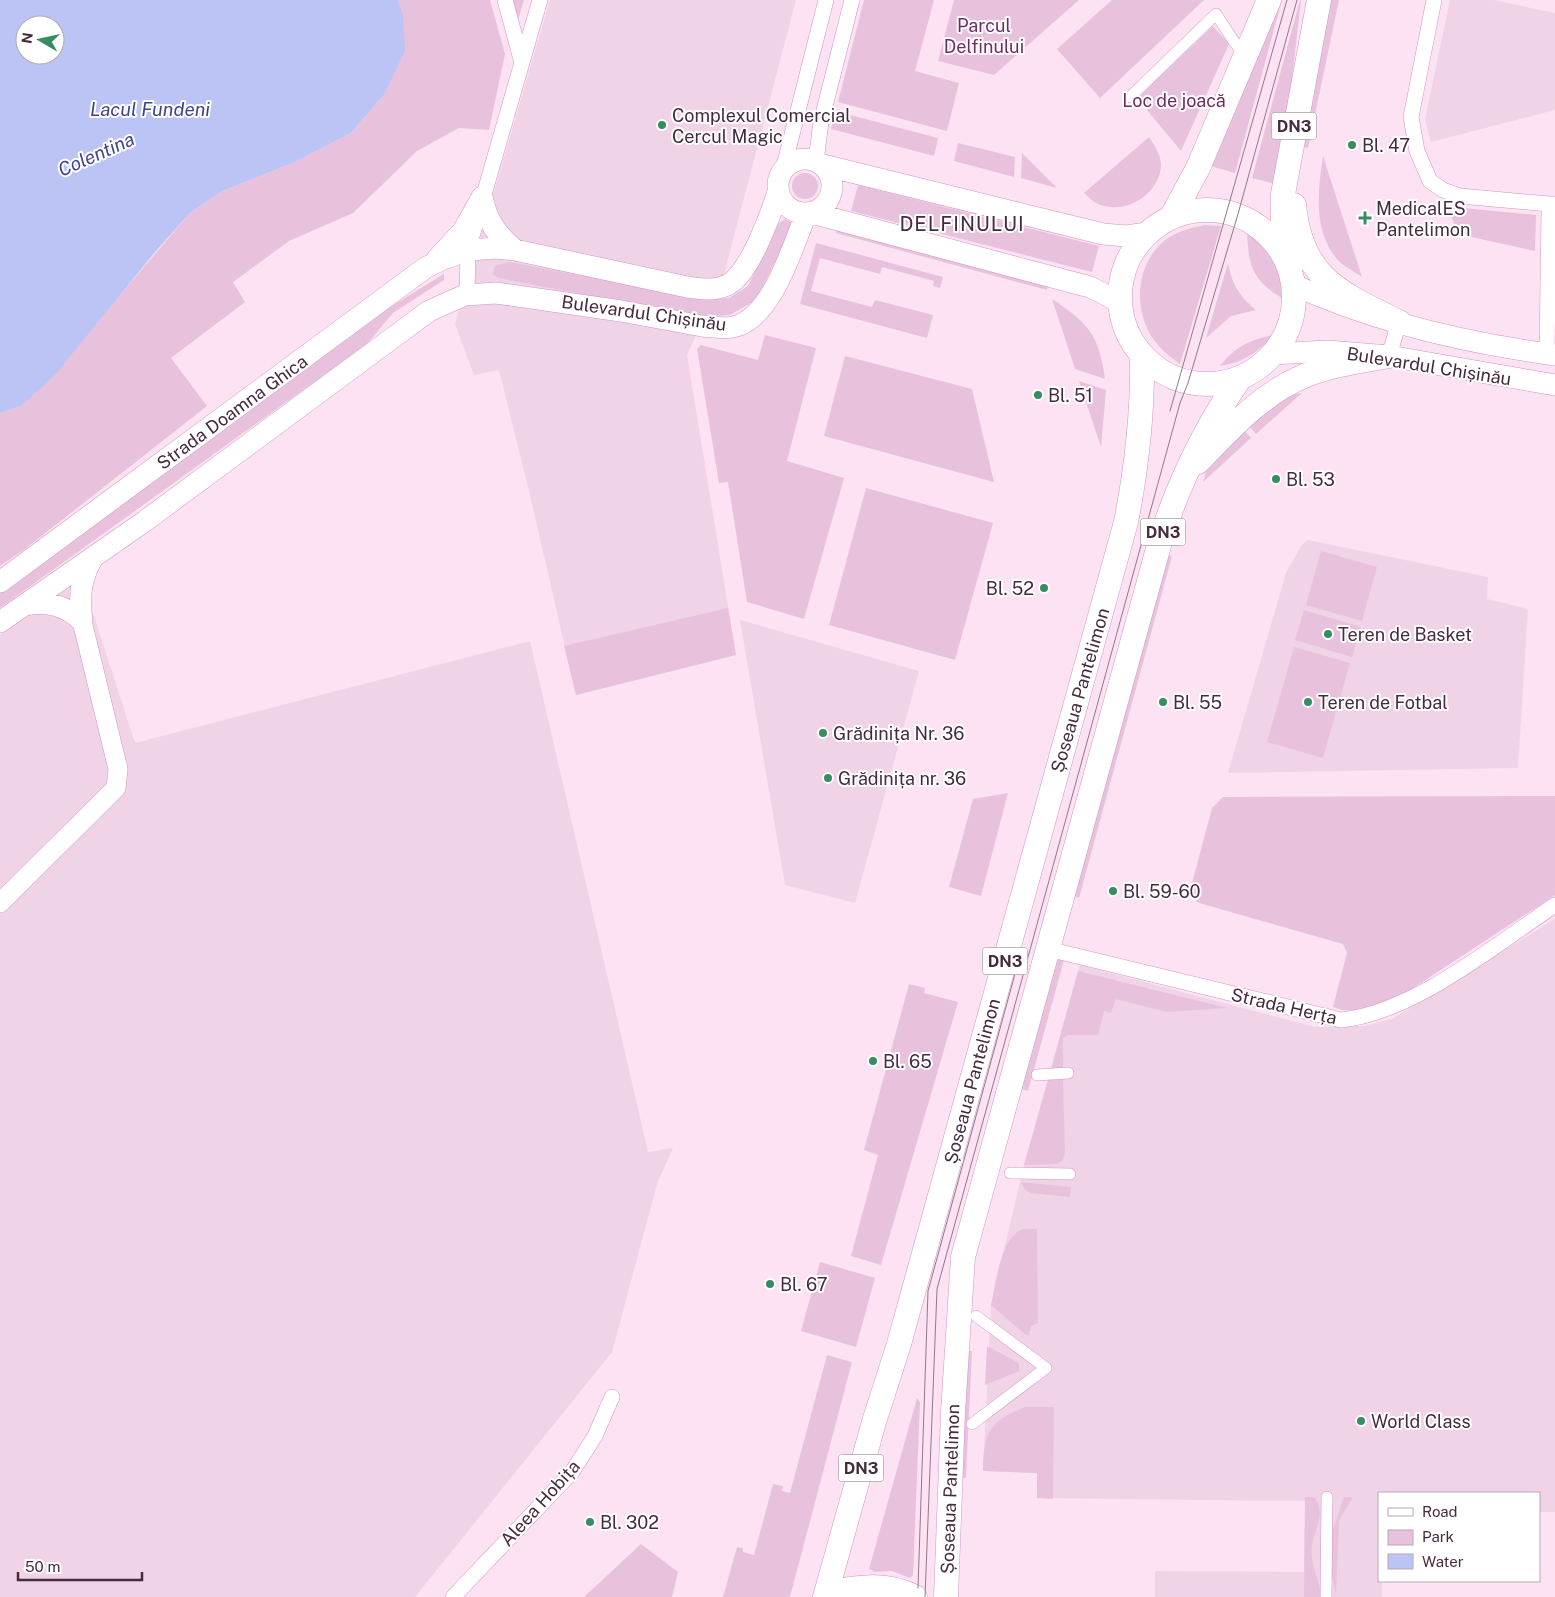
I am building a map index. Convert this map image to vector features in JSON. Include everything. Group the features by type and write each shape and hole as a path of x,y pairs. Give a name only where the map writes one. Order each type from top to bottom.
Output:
{"main road":[{"name":"DN3","path":"1172,216 1198,168 1247,56 1269,0"},
{"name":"DN3","path":"1283,254 1283,194 1319,0"},
{"path":"1292,141 1295,216 1306,255 1330,284 1360,303 1399,322"},
{"path":"783,170 797,160 820,163 1103,234 1126,236 1148,233"},
{"name":"Bulevardul Chișinău","path":"467,294 496,293 529,296 702,326 734,327 746,322 759,312 769,298 809,213 826,204 832,192 831,176 820,163"},
{"name":"Bulevardul Chișinău","path":"468,250 491,248 515,250 687,287 706,290 720,288 732,282 748,261 766,225 778,192 778,182 783,170"},
{"path":"778,192 787,207 797,213 809,213 1090,287 1120,302"},
{"path":"482,197 489,222 499,236 515,250"},
{"path":"425,268 453,243 470,219 482,197"},
{"name":"DN3","path":"1205,210 1238,214 1264,230 1283,254 1294,285 1293,310 1289,328 1274,354 1258,368 1240,378 1218,384 1188,383 1169,376 1142,356 1130,338 1123,321 1120,302 1121,282 1127,262 1133,250 1148,233 1172,216 1205,210"},
{"name":"Strada Doamna Ghica","path":"0,582 425,268 468,250"},
{"name":"Bulevardul Chișinău","path":"1294,285 1339,304 1399,322 1472,340 1551,355"},
{"name":"Strada Doamna Ghica","path":"0,622 92,558 429,312 444,302 467,294"},
{"name":"Bulevardul Chișinău","path":"1274,354 1327,351 1389,356 1555,385"},
{"name":"Șoseaua Pantelimon","path":"825,1595 874,1422 899,1344 1126,522 1136,474 1140,434 1142,356"},
{"path":"1183,478 1240,419 1286,384 1329,368 1389,356"},
{"name":"Șoseaua Pantelimon","path":"946,1597 952,1412 963,1257 1161,538 1183,478 1217,412 1240,378"},
{"path":"82,621 80,594 82,581 92,558"},
{"path":"25,605 38,603 60,606 73,612 82,621"},
{"path":"825,1595 867,1586 885,1587 915,1597"}],"street":[{"path":"505,0 522,63"},
{"path":"467,294 468,250 540,0"},
{"path":"783,170 826,0"},
{"path":"820,163 821,122 852,0"},
{"path":"1434,0 1411,117 1417,151 1430,181 1442,190 1460,196 1552,204 1551,355"},
{"path":"1130,97 1216,14 1235,44 1247,56"},
{"path":"1389,356 1399,322"},
{"path":"0,903 116,788 118,769 82,621"},
{"name":"Strada Herța","path":"1048,948 1341,1020 1372,1014 1404,1001 1442,981 1555,906"},
{"path":"1037,1076 1068,1073"},
{"path":"1010,1173 1070,1174"},
{"path":"972,1424 1046,1368 976,1316"},
{"name":"Aleea Hobița","path":"453,1597 572,1472 595,1436 612,1397"},
{"path":"1326,1597 1327,1497"}],"shaded area":[{"path":"550,0 796,0 724,274 687,355 736,655 576,695 499,370 474,375 455,324"},
{"path":"1450,0 1494,0 1555,13 1555,110 1431,142 1425,119"},
{"path":"1308,540 1488,577 1487,599 1528,609 1518,768 1228,773 1286,573 1301,546"},
{"path":"82,579 135,743 530,641 648,1152 673,1148 657,1184 612,1352 415,1597 0,1597 0,635"},
{"name":"Grădinița nr. 36","path":"740,620 919,671 855,903 785,885"},
{"path":"1555,919 1555,1512 1540,1512 1540,1492 1378,1492 1378,1582 1382,1582 1382,1597 1155,1597 1155,1571 1304,1572 1305,1501 1037,1498 1037,1473 983,1471 991,1305 1024,1165 1080,965 1315,1027 1364,1026 1392,1019"}],"green space":[{"path":"398,0 490,0 505,54 489,130 459,128 417,151 353,213 289,241 233,282 245,302 171,358 207,406 25,549 0,566 0,413 21,406 97,322 190,213 223,191 295,162 351,133 384,95 403,14"},
{"path":"513,0 524,0 518,20"},
{"path":"864,0 934,0 915,71 959,83 947,131 838,102"},
{"name":"Parcul Delfinului","path":"954,0 1079,0 994,75 938,61"},
{"path":"1112,0 1204,0 1100,98 1057,49"},
{"path":"1282,0 1235,173 1207,165"},
{"path":"1301,0 1280,185 1252,178"},
{"path":"1326,0 1339,0 1308,148 1295,145"},
{"name":"Loc de joacă","path":"1213,26 1229,44 1181,151 1137,98"},
{"path":"835,111 938,138 934,156 831,129"},
{"path":"1149,137 1159,153 1161,165 1159,176 1147,194 1128,205 1107,207 1096,203 1084,193"},
{"path":"958,143 1015,157 1014,177 954,161"},
{"path":"1022,153 1057,188 1021,178"},
{"path":"1323,156 1362,277 1336,258 1324,235 1319,209"},
{"path":"805,173 814,177 818,186 814,195 805,199 796,195 792,186 796,177"},
{"path":"858,185 1099,246 1092,272 851,211"},
{"path":"1452,207 1536,215 1535,251 1467,236 1455,226 1450,213"},
{"path":"785,219 791,222 791,230 756,300 730,315 700,317 498,278 493,274 495,266 509,262 705,299 729,298 748,286 778,224"},
{"path":"1204,225 1221,226 1180,364 1160,347 1147,328 1140,302 1140,289 1147,263 1154,251 1164,241 1188,229"},
{"path":"1247,228 1264,243 1275,258 1281,276 1282,298 1263,284 1253,269 1248,251"},
{"path":"837,229 1048,286 1047,290 836,233"},
{"path":"816,243 943,277 940,288 933,286 934,281 882,267 880,274 820,258 811,291 872,307 875,300 933,315 927,338 800,304"},
{"path":"1228,263 1237,289 1256,310 1231,316 1206,338"},
{"path":"444,274 444,280 393,313 367,344 0,608 0,590 101,520 390,307"},
{"path":"1052,299 1075,315 1090,331 1099,351 1105,379 1075,369"},
{"path":"765,335 816,348 787,461 844,478 804,619 747,602 728,482 719,483 697,349 701,345 758,360"},
{"path":"1273,335 1250,356 1220,366 1243,345"},
{"path":"845,356 972,389 994,482 824,436"},
{"path":"1079,381 1106,390 1101,447"},
{"path":"1302,393 1256,434 1244,420 1271,399"},
{"path":"1239,425 1251,438 1203,482 1212,452"},
{"path":"866,488 993,523 955,660 829,625"},
{"path":"1321,551 1377,567 1362,621 1306,605"},
{"path":"1160,552 1172,556 1079,898 1067,894"},
{"path":"728,608 736,655 576,695 564,646"},
{"name":"Teren de Basket","path":"1304,610 1361,627 1352,657 1295,640"},
{"name":"Teren de Fotbal","path":"1294,647 1350,663 1323,758 1267,742"},
{"path":"1008,793 981,896 949,887 973,799"},
{"path":"1555,796 1555,895 1404,994 1369,1008 1342,1010 1333,1007 1347,953 1343,944 1199,903 1192,898 1190,891 1212,808 1223,797"},
{"path":"1050,956 1064,960 1028,1091 1014,1087"},
{"path":"1078,971 1227,1008 1166,1012 1116,999 1111,1013 1104,1011 1098,1035 1068,1035 1063,1038 1063,1068 1051,1069"},
{"path":"909,984 925,988 924,993 958,1002 881,1265 851,1256 878,1155 864,1150"},
{"path":"1063,1079 1065,1153 1063,1160 1057,1164 1024,1165 1048,1080"},
{"path":"1021,1182 1071,1187 1070,1197 1031,1193 1025,1190"},
{"path":"1023,1229 1037,1229 1038,1323 1031,1326 1029,1335 1026,1335 991,1305 1004,1251 1015,1234"},
{"path":"820,1262 875,1278 856,1347 801,1331"},
{"path":"987,1346 1019,1363 1019,1371 985,1385"},
{"path":"960,1351 972,1351 966,1478 954,1478"},
{"path":"827,1355 852,1362 790,1597 723,1597 737,1547 743,1548 743,1552 754,1555 773,1484 783,1486 782,1491 790,1493"},
{"path":"917,1398 920,1402 913,1575 910,1578 892,1571 875,1572 869,1569"},
{"path":"1025,1407 1054,1407 1053,1499 1037,1498 1037,1473 983,1471 985,1447 991,1430 1003,1418"},
{"path":"1305,1497 1314,1497 1318,1503 1320,1515 1311,1553 1321,1597 1304,1597"},
{"path":"1344,1497 1353,1497 1339,1520 1336,1597 1332,1575 1330,1538"},
{"path":"641,1544 678,1572 672,1597 584,1597"}],"water":[{"name":"Lacul Fundeni","path":"0,0 398,0 403,14 405,51 384,95 351,133 295,162 223,191 190,213 156,251 54,376 21,406 0,413"}],"tram line":[{"path":"1170,411 1287,0"},
{"path":"925,1597 937,1289 1180,403 1188,383 1238,214 1297,0"},
{"path":"918,1588 928,1291 1018,963"}],"place":[{"name":"Complexul Comercial Cercul Magic","path":"662,125"},
{"name":"Bl. 47","path":"1352,145"},
{"name":"MedicalES Pantelimon","path":"1365,218"},
{"name":"Bl. 51","path":"1038,395"},
{"name":"Bl. 53","path":"1276,479"},
{"name":"Bl. 52","path":"1044,588"},
{"name":"Teren de Basket","path":"1328,634"},
{"name":"Bl. 55","path":"1163,702"},
{"name":"Teren de Fotbal","path":"1308,702"},
{"name":"Grădinița Nr. 36","path":"823,733"},
{"name":"Grădinița nr. 36","path":"828,778"},
{"name":"Bl. 59-60","path":"1113,891"},
{"name":"Bl. 65","path":"873,1061"},
{"name":"Bl. 67","path":"770,1284"},
{"name":"World Class","path":"1361,1421"},
{"name":"Bl. 302","path":"590,1522"}],"district":[{"name":"DELFINULUI","path":"962,224"}],"water label":[{"name":"Colentina","path":"96,154"}]}
